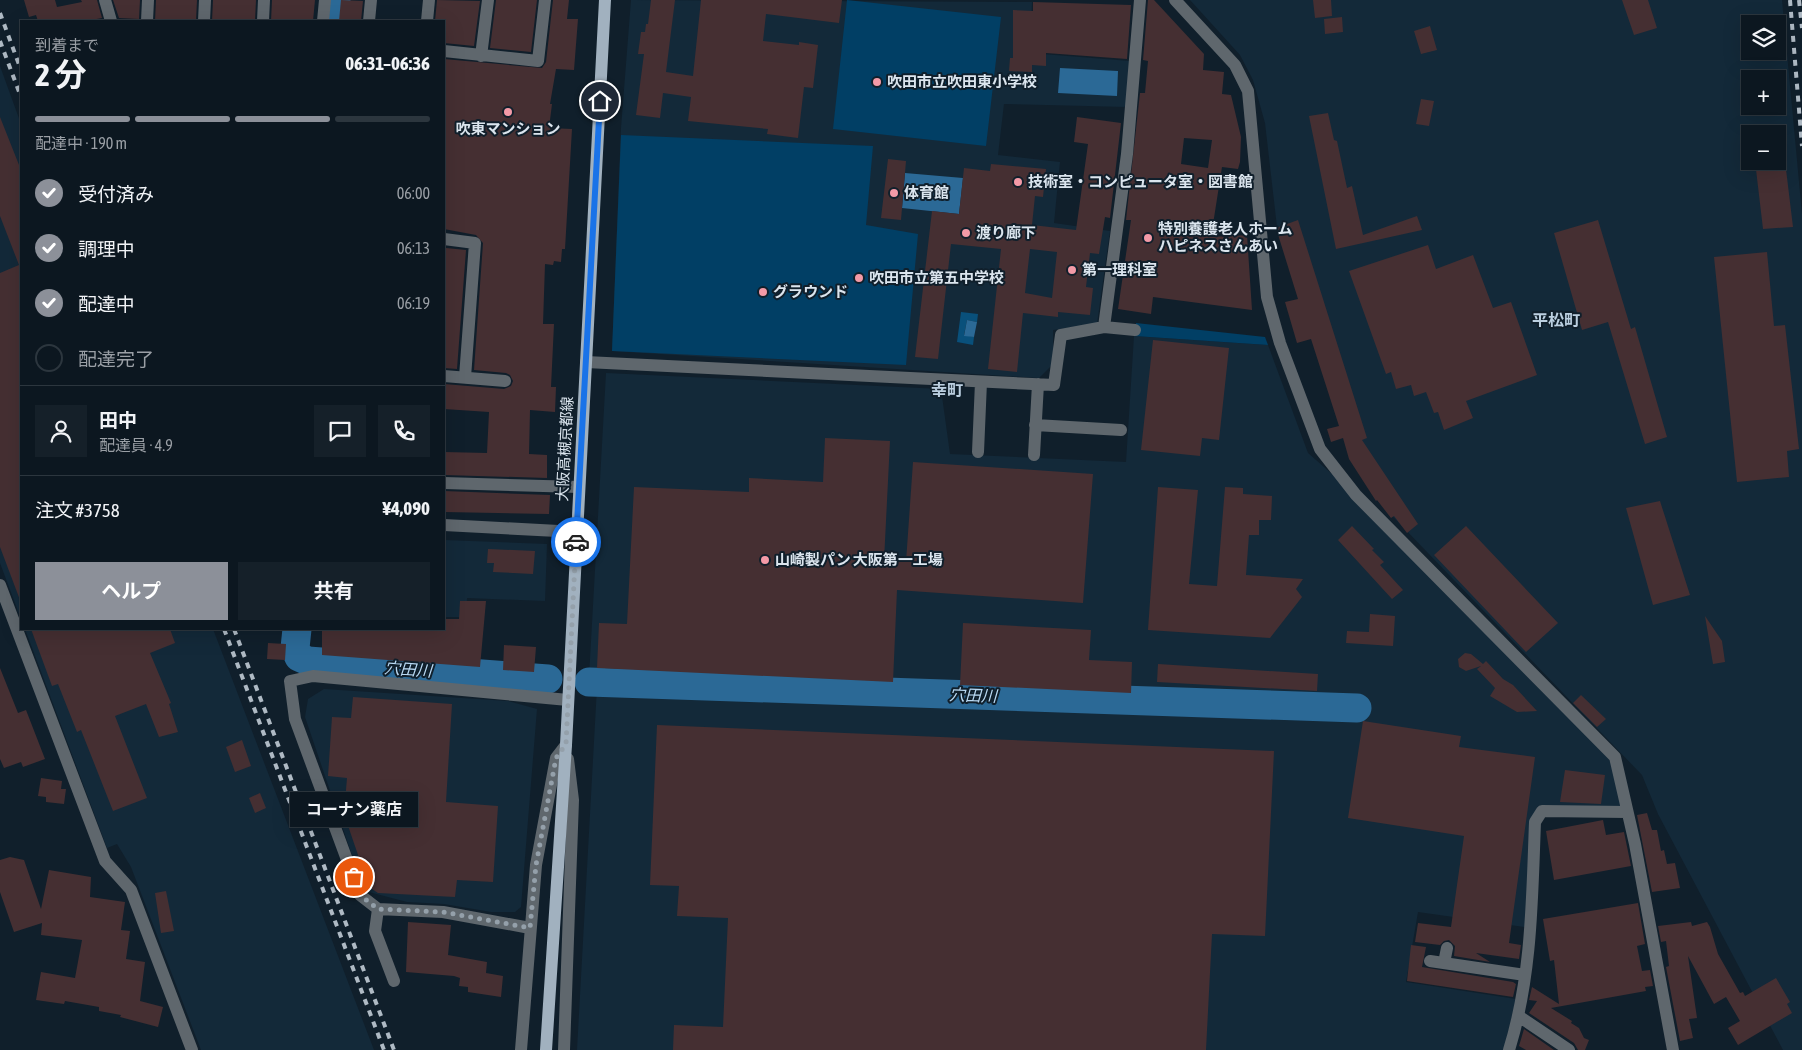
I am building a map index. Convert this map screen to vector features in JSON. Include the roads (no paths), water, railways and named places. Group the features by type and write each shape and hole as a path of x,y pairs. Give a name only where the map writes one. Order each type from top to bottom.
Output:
{"main road":[{"name":"大阪高槻京都線","path":"546,1050 566,744 605,0"}],"street":[{"path":"105,0 110,20"},
{"path":"147,20 148,0"},
{"path":"204,20 206,0"},
{"path":"263,20 264,0"},
{"path":"323,20 324,0"},
{"path":"369,20 371,0"},
{"path":"427,20 430,0"},
{"path":"481,56 488,0"},
{"path":"445,51 538,61 545,0"},
{"path":"1104,327 1127,154 1140,0 1135,0"},
{"path":"1175,0 1235,65 1248,91 1267,297 1280,342 1320,449 1356,495 1615,757 1673,1050"},
{"path":"445,239 475,243 465,377"},
{"path":"586,362 1054,385 1061,335 1104,327 1135,330"},
{"path":"445,376 505,381"},
{"path":"978,452 981,382"},
{"path":"1034,455 1038,384"},
{"path":"1035,425 1121,430"},
{"path":"445,483 580,487"},
{"path":"445,525 577,532"},
{"path":"0,585 105,861 131,890 192,1050"},
{"path":"530,928 443,912 378,909 360,895 295,719 290,681 313,676 568,700"},
{"path":"521,1050 536,865 556,758 566,744"},
{"path":"564,1050 573,800 566,744"},
{"path":"1510,1050 1520,1017 1531,928 1535,822 1542,811 1627,812"},
{"path":"378,909 375,931 394,981"},
{"path":"1444,963 1447,948"},
{"path":"1430,961 1525,975"},
{"path":"1520,1017 1569,1050"}],"waterway":[{"name":"穴田川","path":"335,20 336,0"},
{"name":"穴田川","path":"297,630 295,648 299,657 308,661 548,679"},
{"name":"穴田川","path":"589,682 1357,708"}],"railway":[{"path":"1790,0 1802,146"},
{"path":"1799,0 1802,28"},
{"path":"0,13 20,67"},
{"path":"0,41 20,94"},
{"path":"224,630 384,1050"},
{"path":"234,630 394,1050"}],"place":[{"name":"吹田市立吹田東小学校","path":"877,82"},
{"name":"吹東マンション","path":"508,112"},
{"name":"技術室・コンピュータ室・図書館","path":"1018,182"},
{"name":"体育館","path":"894,193"},
{"name":"渡り廊下","path":"966,233"},
{"name":"特別養護老人ホーム ハピネスさんあい","path":"1148,238"},
{"name":"第一理科室","path":"1072,270"},
{"name":"吹田市立第五中学校","path":"859,278"},
{"name":"グラウンド","path":"763,292"},
{"name":"山崎製パン 大阪第一工場","path":"765,560"},
{"name":"コーナン薬店","path":"354,877"}],"district":[{"name":"平松町","path":"1556,320"},
{"name":"幸町","path":"947,390"}]}
